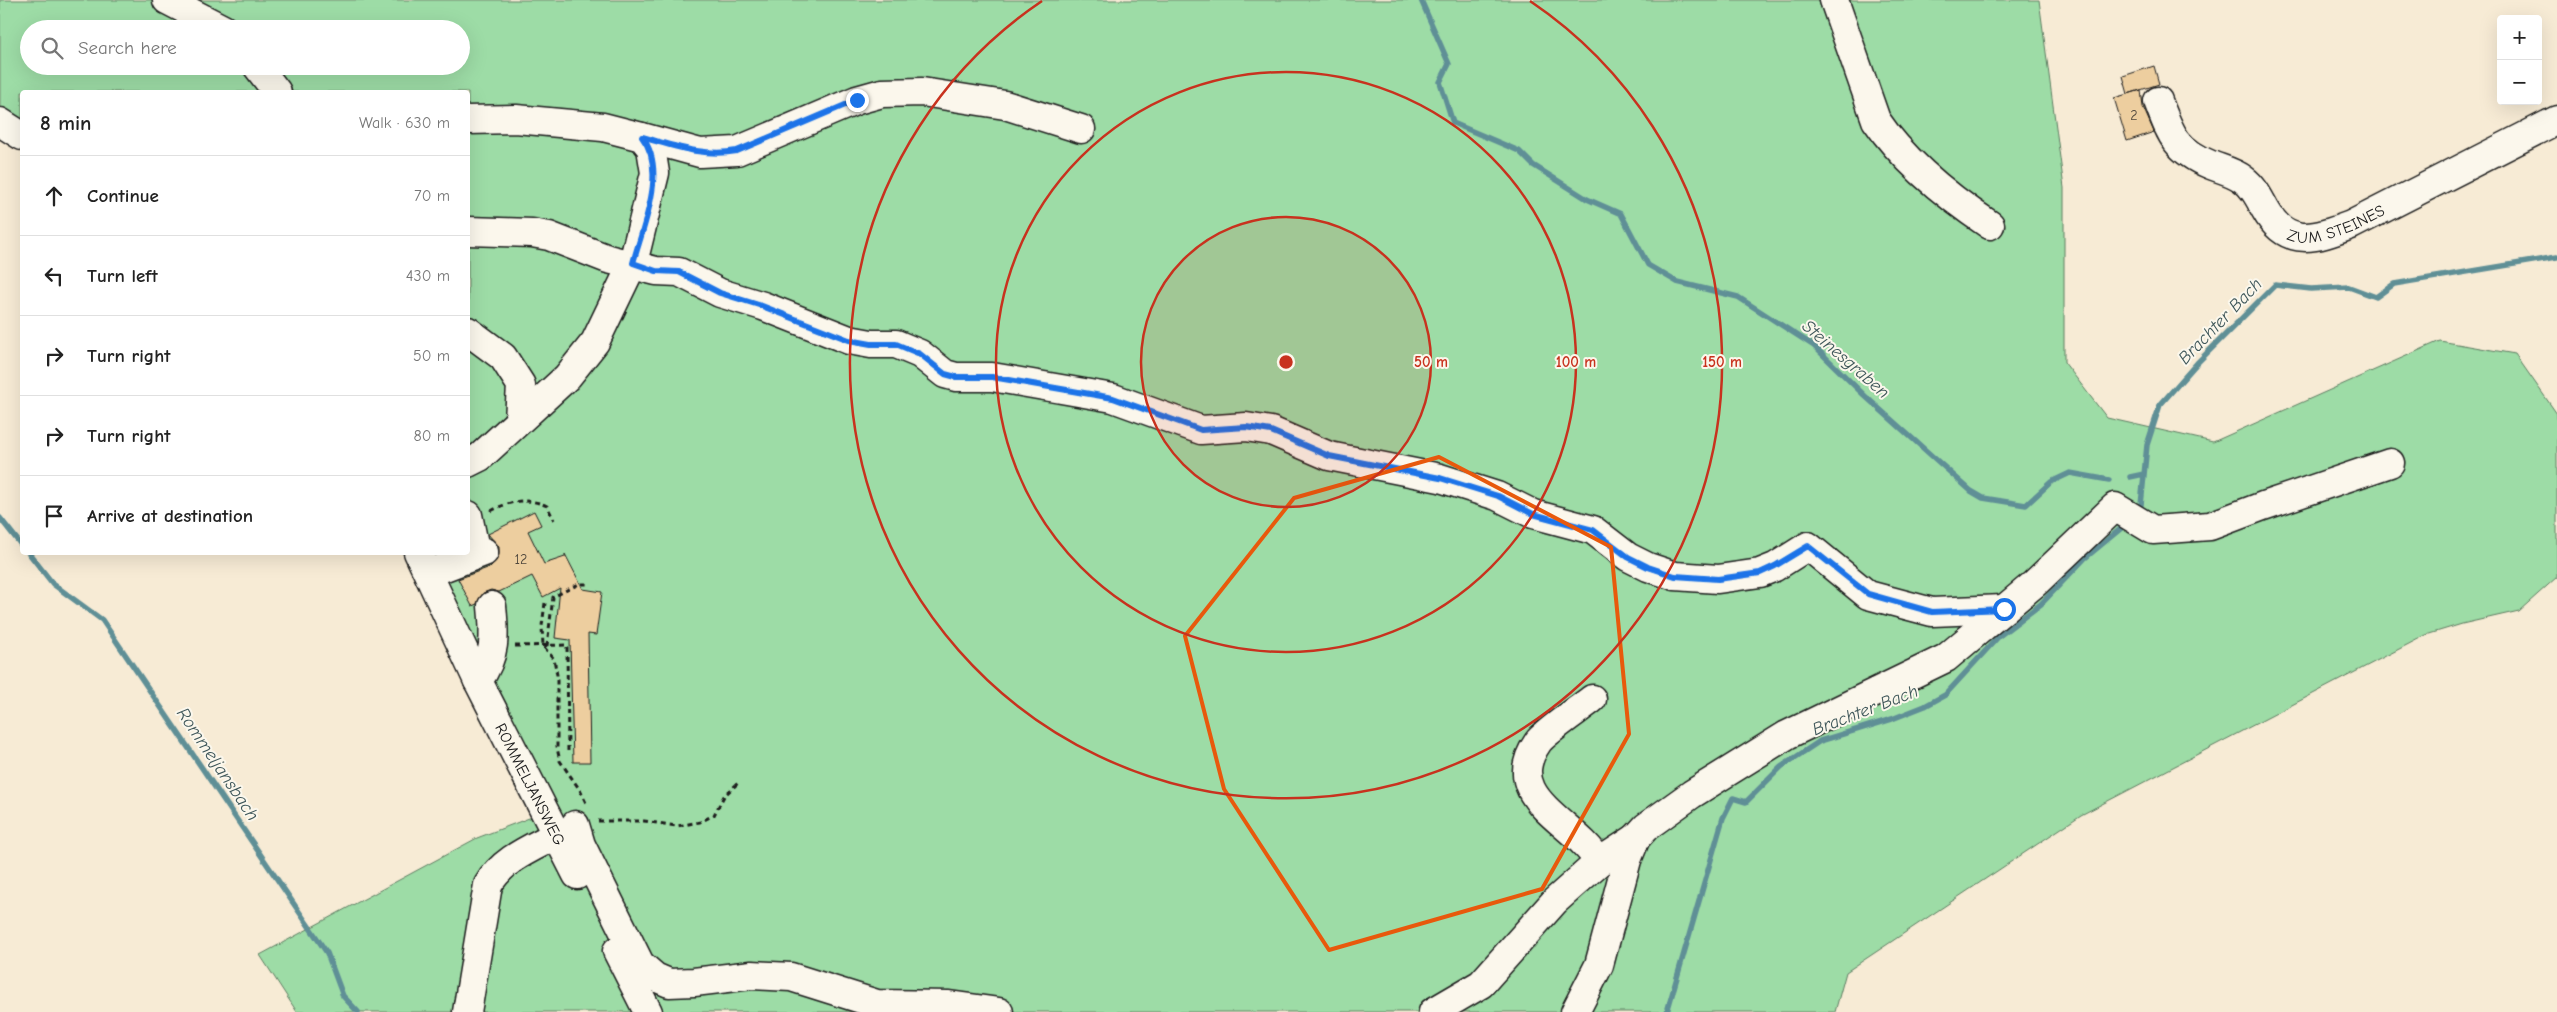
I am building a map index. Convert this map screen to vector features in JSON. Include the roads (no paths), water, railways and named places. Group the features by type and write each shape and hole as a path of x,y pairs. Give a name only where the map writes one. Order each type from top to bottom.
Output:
{"street":[{"path":"168,0 206,20"},
{"path":"1834,0 1876,120 1887,136 1950,198 1990,225"},
{"path":"264,75 275,90"},
{"path":"470,120 516,119 603,127 700,153 737,151 857,100 882,92 922,92 1005,105 1081,129"},
{"name":"ZUM STEINES","path":"2158,100 2172,137 2178,145 2200,161 2240,177 2254,188 2277,227 2286,233 2306,238 2331,233 2375,214 2557,120"},
{"path":"0,122 20,135"},
{"path":"470,462 480,458 567,377 596,342 633,263 654,173 650,148 642,137"},
{"path":"470,232 532,233 549,236 608,259 633,263 656,271 679,272 720,293 762,306 849,340 871,344 896,344 920,354 945,374 956,377 992,377 1113,398 1201,430 1246,427 1271,431 1329,456 1440,478 1498,496 1533,514 1593,530 1628,557 1648,567 1675,576 1718,579 1760,573 1808,546 1868,594 1932,612 2004,609"},
{"path":"470,333 502,357 521,385 520,420"},
{"path":"1433,1012 1481,984 1555,901 1599,862 1636,838 1646,827 1692,794 1786,735 1946,658 2004,609 2115,507 2153,530 2210,526 2390,463"},
{"path":"470,523 480,553 470,555"},
{"path":"423,563 469,555"},
{"name":"ROMMELJANSWEG","path":"423,563 478,681 572,827 648,1012"},
{"path":"478,681 484,673 494,646 492,606"},
{"path":"1592,700 1538,741 1526,775 1528,787 1536,800 1575,832 1599,862"},
{"path":"467,1012 472,991 488,885 496,872 513,858 572,827 640,964 655,977 669,983 752,975 791,977 877,1004 949,1005 998,1012"},
{"path":"1575,1012 1599,965 1627,860 1636,838"}],"waterway":[{"name":"Steinesgraben","path":"1421,0 1449,64 1440,82 1453,123 1519,151 1533,165 1587,199 1621,214 1648,265 1677,282 1738,297 1814,346 1865,396 1971,491 1983,498 2026,505 2051,482 2070,473 2109,480"},
{"name":"Brachter Bach","path":"2141,505 2147,445 2160,405 2197,363 2275,285 2311,289 2349,287 2376,297 2394,284 2557,257"},
{"name":"Steinesgraben","path":"2130,477 2144,474"},
{"name":"Rommeljansbach","path":"0,518 20,543"},
{"name":"Brachter Bach","path":"1667,1012 1723,818 1733,798 1746,802 1781,767 1820,741 1892,719 1925,706 1945,695 1999,636 2041,604 2084,559 2124,526"},
{"name":"Rommeljansbach","path":"30,555 53,584 102,620 327,953 343,996 358,1012"}]}
